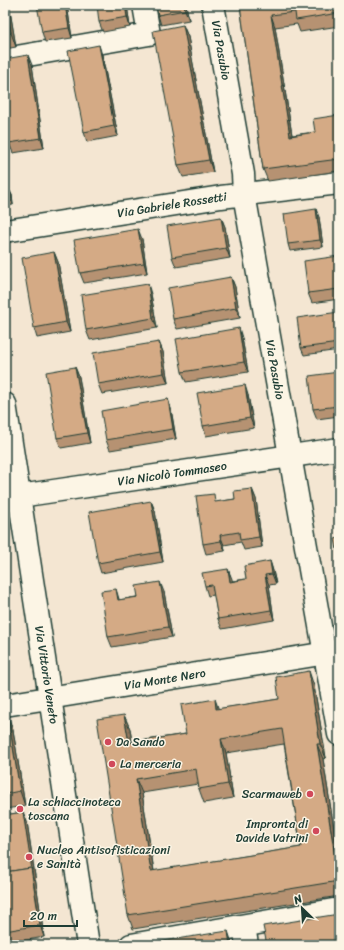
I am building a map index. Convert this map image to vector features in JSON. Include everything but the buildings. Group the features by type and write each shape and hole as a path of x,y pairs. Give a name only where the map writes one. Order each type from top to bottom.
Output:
{"street":[{"path":"5,59 149,34 144,5"},
{"name":"Via Pasubio","path":"213,5 243,174 244,194 291,457 332,652 339,734"},
{"name":"Via Gabriele Rossetti","path":"5,231 244,194 339,183"},
{"name":"Via Vittorio Veneto","path":"5,404 12,498 51,698 88,945"},
{"name":"Via Nicolò Tommaseo","path":"12,498 339,449"},
{"name":"Via Monte Nero","path":"5,705 332,652"},
{"path":"131,945 245,935 339,909"}],"place":[{"name":"Da Sando","path":"108,742"},
{"name":"La merceria","path":"112,764"},
{"name":"Scarmaweb","path":"310,794"},
{"name":"La schiaccinoteca toscana","path":"20,809"},
{"name":"Impronta di Davide Vatrini","path":"316,831"},
{"name":"Nucleo Antisofisticazioni e Sanità","path":"29,857"}]}
